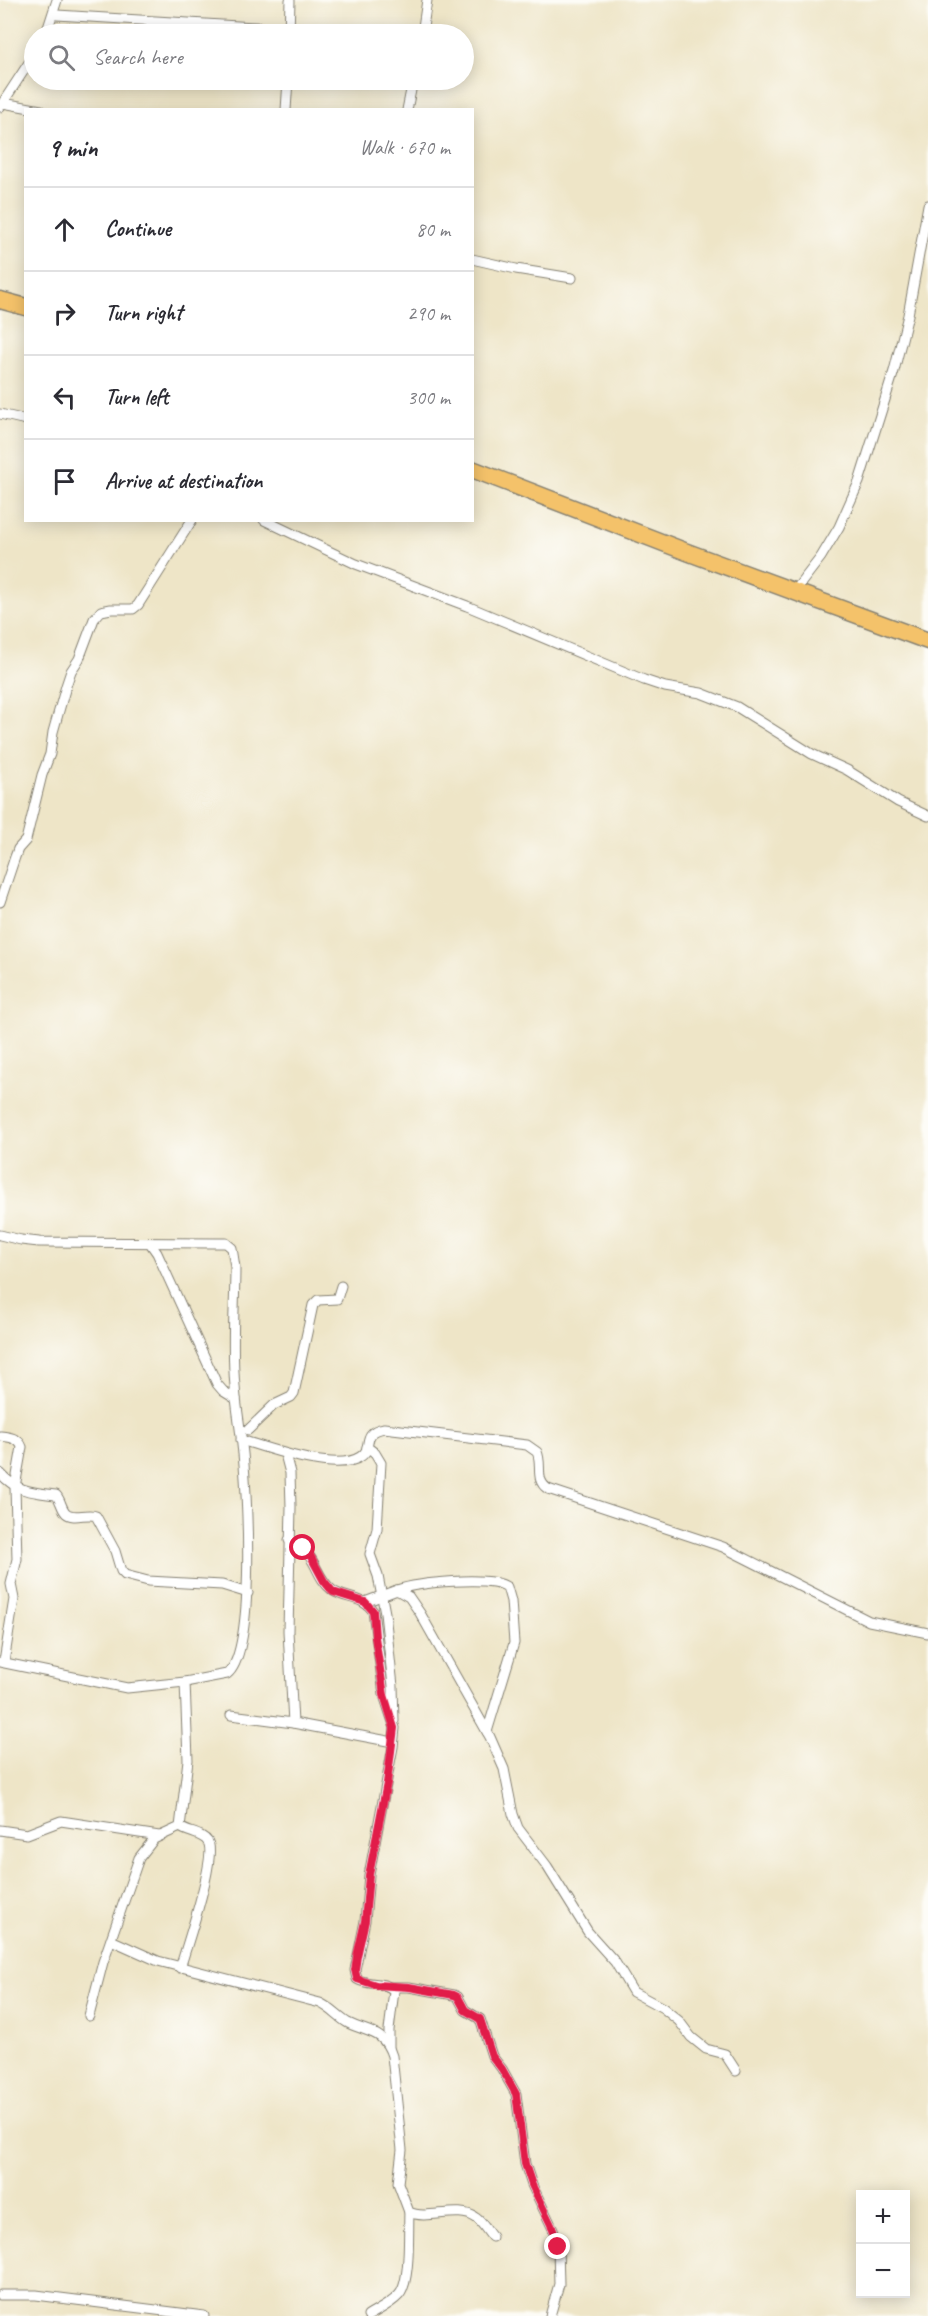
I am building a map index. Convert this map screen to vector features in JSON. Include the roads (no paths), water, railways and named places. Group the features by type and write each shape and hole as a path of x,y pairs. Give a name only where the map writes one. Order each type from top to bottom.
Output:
{"highway":[{"path":"0,300 24,306"},
{"path":"474,470 928,641"}],"street":[{"path":"49,24 57,0"},
{"path":"289,24 290,0"},
{"path":"423,24 427,0"},
{"path":"57,15 217,24"},
{"path":"24,71 2,105 25,108"},
{"path":"286,108 287,90"},
{"path":"407,108 411,90"},
{"path":"794,592 839,527 859,482 894,371 908,315 928,205"},
{"path":"474,260 572,278"},
{"path":"0,414 24,420"},
{"path":"0,902 15,857 26,840 71,671 79,659 96,614 111,609 134,609 191,522"},
{"path":"268,522 356,564 467,606 644,680 665,687 701,693 737,707 812,754 847,770 928,816"},
{"path":"0,1235 39,1242 226,1243 232,1248 235,1266 234,1384 242,1440 248,1593 237,1659 232,1670 227,1674 184,1682 128,1688 2,1662 14,1599 11,1584 17,1559 15,1487 22,1447 21,1443 11,1437 0,1436"},
{"path":"150,1243 157,1253 217,1384 236,1399"},
{"path":"248,1430 274,1405 294,1393 313,1305 318,1300 337,1299 341,1286"},
{"path":"239,1422 266,1448"},
{"path":"242,1440 285,1454 316,1461 333,1462 360,1458 365,1453 372,1432 384,1428 527,1445 537,1452 539,1478 548,1489 723,1547 869,1621 928,1632"},
{"path":"367,1447 375,1453 381,1463 377,1528 370,1554 378,1576 388,1634 394,1723 393,1742 369,1875 365,1921 355,1970 357,1979 363,1982 454,1995 458,1997 465,2010 477,2016 483,2024 492,2056 516,2094 525,2164 532,2185 553,2229 558,2247 559,2284 550,2316"},
{"path":"285,1454 290,1473 288,1631 293,1723"},
{"path":"0,1473 15,1487 26,1491 56,1495 59,1497 64,1512 69,1515 90,1513 96,1516 115,1551 121,1571 125,1575 148,1581 222,1585 248,1593"},
{"path":"289,1540 310,1555 324,1581 333,1592 365,1602 373,1611 384,1695 394,1723"},
{"path":"365,1602 419,1584 495,1582 507,1587 512,1601 514,1643 487,1732"},
{"path":"397,1590 409,1597 420,1613 487,1732 504,1769 518,1828 547,1866 588,1932 615,1962 633,1992 663,2008 706,2049 725,2054 736,2071"},
{"path":"0,1830 27,1834 61,1821 68,1821 159,1836 171,1833 180,1827 188,1760 184,1682"},
{"path":"231,1714 393,1742"},
{"path":"180,1827 204,1838 210,1847 204,1886 180,1968"},
{"path":"89,2016 111,1940 139,1858 148,1845 159,1836"},
{"path":"111,1940 180,1968 327,2006 347,2022 377,2034 389,2047"},
{"path":"368,2316 399,2296 403,2290 408,2263 409,2212 398,2182 402,2150 395,2074 389,2047 389,2030 395,1994 392,1987"},
{"path":"409,2212 419,2215 465,2214 476,2217 492,2237"},
{"path":"0,2295 36,2295 204,2316"}]}
